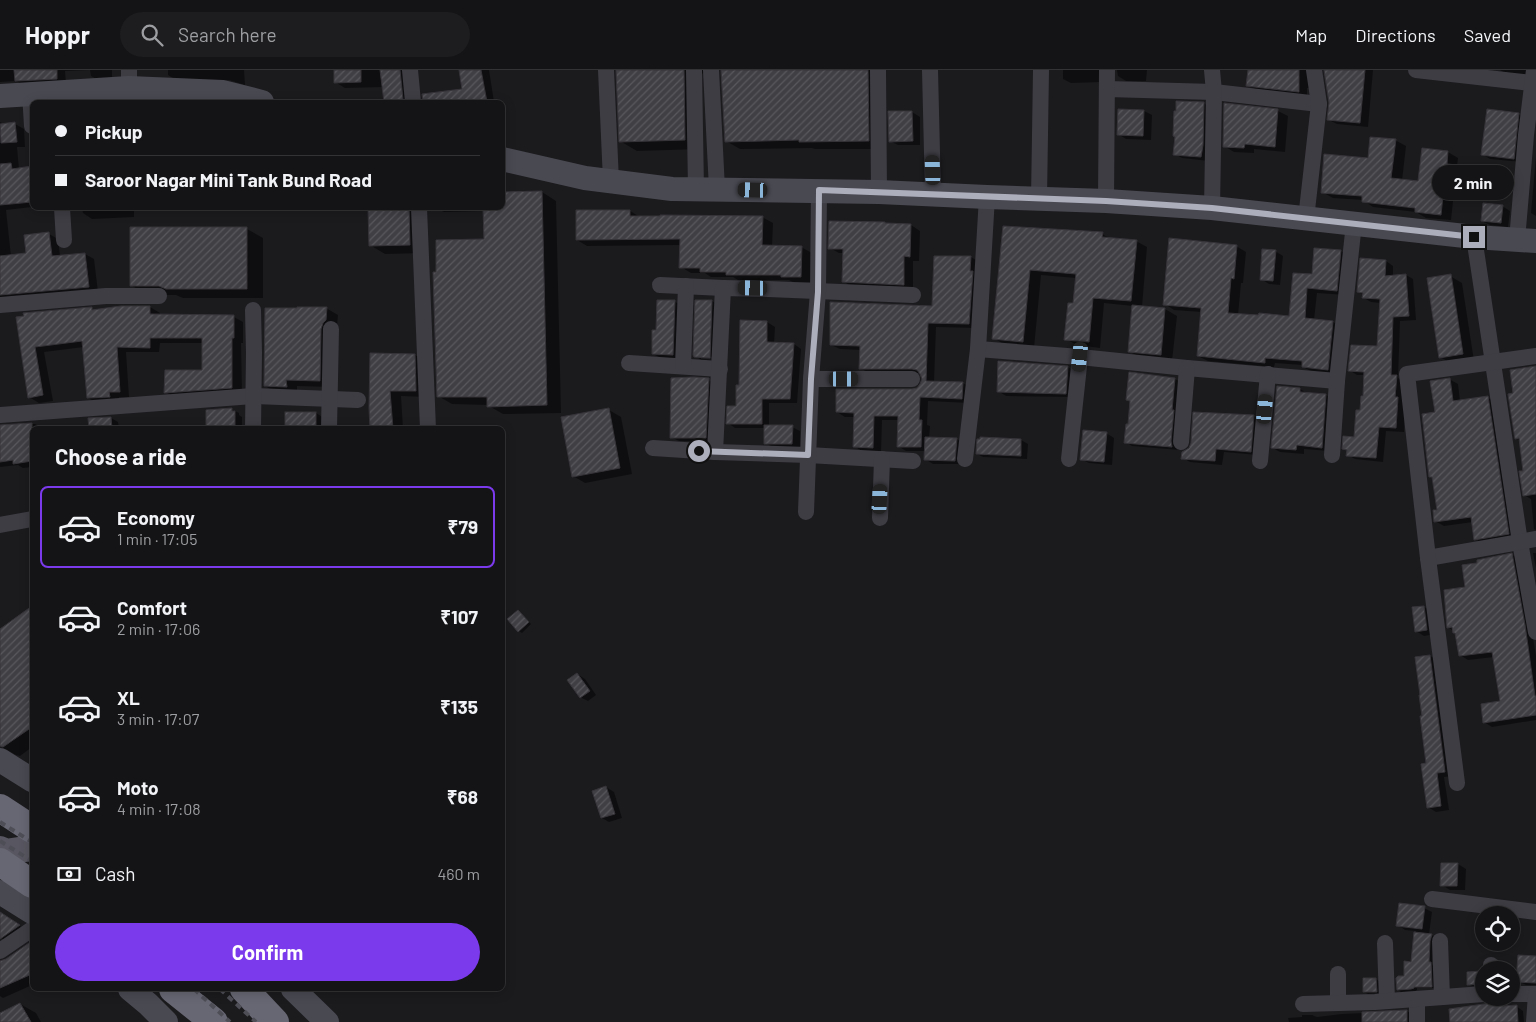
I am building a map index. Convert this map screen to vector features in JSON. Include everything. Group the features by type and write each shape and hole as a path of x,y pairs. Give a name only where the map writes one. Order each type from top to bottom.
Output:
{"highway":[{"path":"0,808 30,828"},
{"path":"0,862 30,883"},
{"path":"175,991 214,1022"},
{"path":"246,991 275,1022"}],"main road":[{"path":"0,96 30,94 129,79 223,92 254,100"},
{"path":"505,160 585,178 672,189 819,190 987,198 1106,201 1212,208 1526,241"},
{"path":"0,760 30,779"},
{"path":"0,849 4,852 30,848"},
{"path":"0,892 30,911"},
{"path":"132,991 166,1022"},
{"path":"295,991 328,1022"}],"street":[{"path":"410,70 413,100"},
{"path":"606,70 612,181"},
{"path":"694,70 707,189"},
{"path":"707,189 712,70"},
{"path":"878,70 879,192"},
{"path":"930,70 934,194"},
{"path":"1039,199 1041,70"},
{"path":"1106,201 1107,70"},
{"path":"1212,70 1214,92 1212,208"},
{"path":"1306,219 1319,104 1314,70"},
{"path":"1416,70 1533,77 1526,241"},
{"path":"1107,89 1214,92 1319,104"},
{"path":"30,94 30,100"},
{"path":"806,512 811,379 818,292 819,190"},
{"path":"965,459 978,349 987,198"},
{"path":"62,210 64,240"},
{"path":"419,210 428,426"},
{"path":"1332,455 1337,382 1354,223"},
{"path":"1474,237 1494,363 1528,540 1536,632"},
{"path":"660,285 913,295"},
{"path":"683,366 686,286"},
{"path":"715,452 723,288"},
{"path":"0,305 106,296 159,296"},
{"path":"252,426 253,310"},
{"path":"329,426 331,329"},
{"path":"978,349 1268,374 1337,382"},
{"path":"1457,783 1407,374 1536,356"},
{"path":"1069,460 1080,357"},
{"path":"629,362 720,369"},
{"path":"1181,442 1187,368"},
{"path":"1260,461 1268,374"},
{"path":"811,379 912,379"},
{"path":"0,415 253,396 358,400"},
{"path":"653,448 913,462"},
{"path":"880,518 882,460"},
{"path":"0,525 30,519"},
{"path":"1428,558 1528,540"},
{"path":"1432,899 1536,912"},
{"path":"0,951 30,930"},
{"path":"1440,941 1442,998"},
{"path":"1385,943 1387,1001"},
{"path":"1338,974 1338,1003"},
{"path":"1520,994 1536,994 1534,1022"},
{"path":"1303,1004 1475,995"},
{"path":"1417,999 1417,1022"}],"building":[{"path":"14,70 57,70 57,79 15,81"},
{"path":"334,70 361,70 361,82 334,83"},
{"path":"380,70 400,70 403,100 384,100"},
{"path":"459,70 481,70 487,100 423,100 422,94 462,89"},
{"path":"616,70 684,70 685,140 619,142"},
{"path":"721,70 868,70 869,141 725,142"},
{"path":"1248,70 1299,70 1299,92 1246,86"},
{"path":"1324,70 1365,70 1360,123 1327,120 1329,103"},
{"path":"1176,101 1204,102 1201,157 1173,155"},
{"path":"1224,103 1278,109 1275,147 1245,144 1244,148 1223,147"},
{"path":"1118,109 1144,110 1143,136 1117,135"},
{"path":"1487,109 1519,113 1514,159 1481,155"},
{"path":"888,111 912,111 913,141 889,142"},
{"path":"15,122 17,142 1,143 0,124"},
{"path":"1370,137 1396,139 1391,178 1418,181 1422,148 1448,151 1447,164 1478,167 1476,190 1444,186 1441,215 1415,212 1415,208 1362,202 1362,196 1321,193 1324,154 1368,158"},
{"path":"11,163 12,169 30,166 30,202 0,205 0,164"},
{"path":"542,191 547,405 487,407 487,397 437,397 433,272 436,272 436,240 484,239 483,210 505,210 505,192"},
{"path":"1483,203 1503,205 1501,223 1481,221"},
{"path":"368,210 409,210 410,245 369,246"},
{"path":"576,210 630,210 630,216 763,216 762,245 802,246 801,277 726,275 726,272 700,272 700,268 679,268 680,239 576,240"},
{"path":"829,221 911,224 910,257 904,256 904,285 842,282 843,249 828,249"},
{"path":"1003,226 1103,232 1102,237 1137,240 1131,301 1093,298 1089,342 1064,340 1068,303 1073,303 1076,274 1030,270 1023,342 992,339"},
{"path":"130,227 247,227 247,289 166,289 159,286 130,286"},
{"path":"49,232 52,256 85,253 89,287 0,295 0,256 26,253 24,235"},
{"path":"1169,238 1237,245 1234,279 1231,278 1228,313 1258,315 1259,313 1289,316 1293,273 1312,274 1314,248 1341,250 1337,291 1307,288 1305,318 1333,321 1328,370 1302,367 1302,361 1265,358 1265,363 1197,356 1201,308 1163,305"},
{"path":"1262,249 1276,250 1273,281 1260,280"},
{"path":"934,256 971,256 970,271 973,271 969,324 928,323 926,381 963,382 962,399 920,397 919,420 922,420 921,447 897,447 898,416 874,416 873,448 853,447 854,413 836,412 836,389 912,389 917,388 922,379 917,370 912,369 859,369 860,346 830,345 830,302 932,306"},
{"path":"1360,258 1386,260 1385,276 1406,274 1409,316 1393,317 1391,375 1397,375 1395,397 1398,397 1396,428 1379,427 1376,458 1346,456 1347,450 1342,449 1343,436 1354,437 1356,410 1360,410 1361,396 1363,396 1364,372 1348,371 1351,345 1377,346 1380,299 1362,298 1363,293 1357,292"},
{"path":"1451,274 1463,354 1439,358 1427,278"},
{"path":"657,300 675,300 673,355 652,354 652,330 656,330"},
{"path":"695,300 712,300 710,358 694,357 693,355"},
{"path":"1132,305 1165,308 1161,355 1128,352"},
{"path":"121,306 150,306 150,314 234,315 232,388 164,393 165,370 202,370 202,338 150,338 150,348 117,347 120,392 109,392 110,397 87,398 82,341 35,347 43,395 28,398 16,317 24,316 23,313 92,307 92,310"},
{"path":"327,307 326,320 321,329 320,381 286,380 287,387 264,386 265,308"},
{"path":"740,320 767,321 767,342 794,343 790,399 762,399 762,424 726,424 727,406 736,406 736,385 739,385"},
{"path":"370,353 415,354 416,391 390,391 393,426 370,426"},
{"path":"998,361 1068,366 1066,394 997,392"},
{"path":"1536,366 1536,494 1523,496 1519,471 1523,471 1519,438 1515,439 1508,394 1513,393 1510,370"},
{"path":"1129,372 1175,378 1172,410 1174,410 1172,447 1124,443 1130,401 1126,400"},
{"path":"671,378 709,378 706,438 670,438"},
{"path":"1450,378 1453,401 1488,396 1509,534 1474,540 1471,517 1434,522 1433,510 1437,510 1432,477 1429,477 1422,414 1435,412 1430,381"},
{"path":"1277,386 1300,388 1300,392 1326,394 1322,448 1297,445 1296,450 1271,448"},
{"path":"232,408 232,411 235,411 235,426 206,426 206,410"},
{"path":"609,408 620,468 572,477 561,417"},
{"path":"285,412 316,412 316,426 285,426"},
{"path":"1193,412 1254,415 1251,452 1216,449 1215,461 1181,459 1182,452 1189,448 1191,443"},
{"path":"111,417 112,426 89,426 88,418"},
{"path":"32,423 32,426 30,426 30,461 13,464 13,460 0,462 0,425"},
{"path":"764,425 793,425 792,444 764,444"},
{"path":"1083,430 1107,432 1104,462 1080,460"},
{"path":"925,437 957,438 955,461 924,460"},
{"path":"980,437 1021,439 1021,456 976,454 977,439 980,439"},
{"path":"1512,553 1536,696 1536,715 1483,723 1481,704 1500,701 1492,652 1459,656 1455,633 1453,633 1452,627 1447,628 1444,590 1465,587 1462,565 1477,563 1477,560"},
{"path":"1424,606 1427,630 1415,632 1412,607"},
{"path":"30,607 30,728 3,747 0,746 0,629"},
{"path":"518,610 529,622 518,632 507,619"},
{"path":"1430,655 1445,772 1437,773 1441,806 1427,808 1421,764 1426,763 1415,657"},
{"path":"577,673 590,691 580,698 567,680"},
{"path":"606,786 615,814 601,818 592,791"},
{"path":"1441,863 1458,863 1457,886 1440,886"},
{"path":"1399,903 1425,906 1422,929 1396,926"},
{"path":"0,912 20,925 0,939"},
{"path":"1414,932 1432,934 1429,962 1431,962 1432,987 1414,987 1397,990 1396,978 1404,976 1404,961 1411,962"},
{"path":"30,942 30,975 0,988 0,961"},
{"path":"1518,955 1536,956 1536,983 1520,982 1520,961 1518,961"},
{"path":"1475,971 1475,985 1467,985 1467,972"},
{"path":"1363,978 1376,978 1377,992 1363,992"},
{"path":"20,1003 31,1022 0,1022 0,1013"},
{"path":"1475,1005 1517,1006 1518,1022 1450,1022 1449,1009"},
{"path":"1407,1010 1407,1022 1362,1022 1362,1012"}],"railway":[{"path":"0,822 30,841"},
{"path":"0,841 30,860"},
{"path":"196,991 230,1022"},
{"path":"222,991 256,1022"}],"route":[{"path":"699,451 808,455 811,379 818,292 819,190 987,198 1106,201 1212,208 1474,237"}]}
